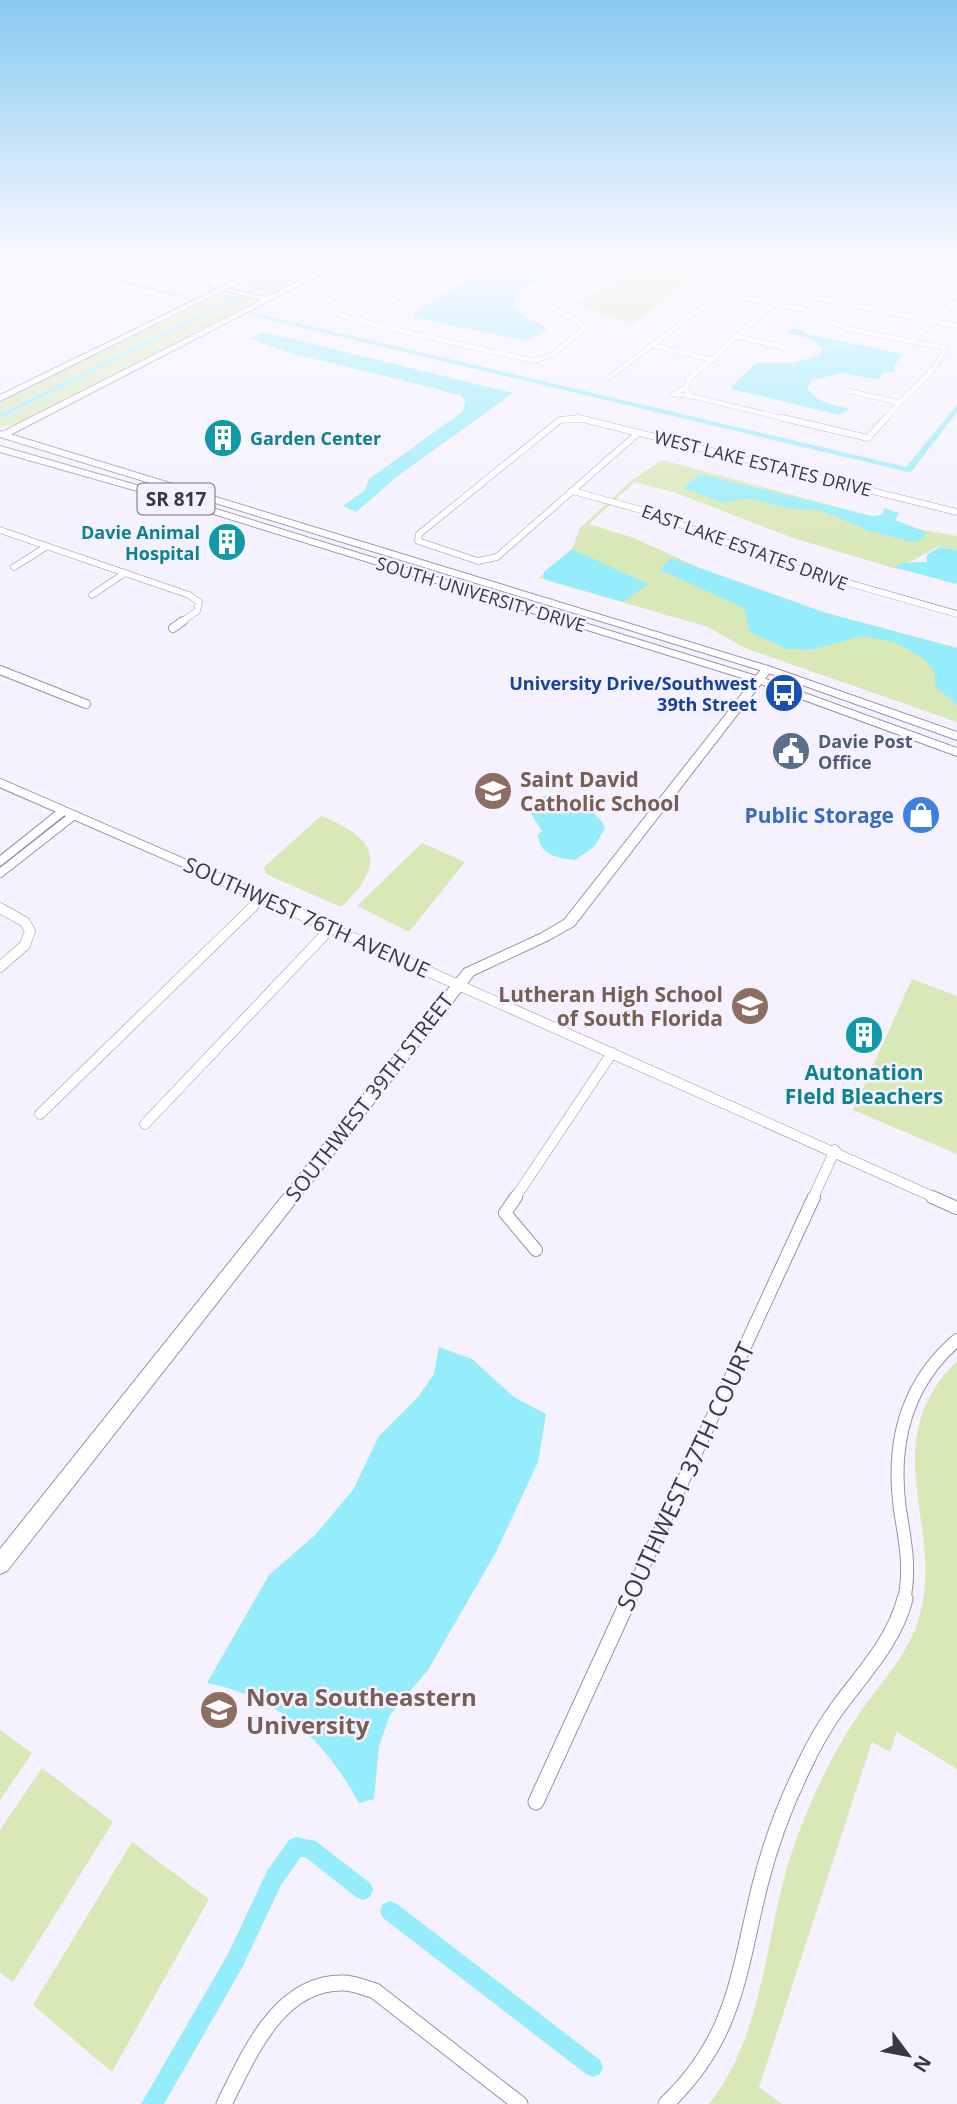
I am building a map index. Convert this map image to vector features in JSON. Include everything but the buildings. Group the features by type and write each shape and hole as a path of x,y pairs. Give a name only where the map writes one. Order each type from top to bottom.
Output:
{"main road":[{"path":"0,388 67,355"},
{"path":"0,398 88,355"},
{"name":"SOUTH UNIVERSITY DRIVE","path":"1,435 513,591 957,736"},
{"name":"SOUTH UNIVERSITY DRIVE","path":"0,449 159,494 502,600 764,675 957,752"},
{"path":"351,554 363,545"},
{"path":"502,600 513,591"}],"street":[{"path":"1,435 154,355"},
{"path":"509,355 535,361 551,355"},
{"path":"610,377 637,355"},
{"path":"694,355 715,360"},
{"path":"721,355 688,390 868,438 873,436 897,402 915,391 934,371 942,355"},
{"path":"849,391 897,402"},
{"name":"WEST LAKE ESTATES DRIVE","path":"573,491 497,557 478,561 422,544 417,538 560,420 568,417 954,511"},
{"path":"573,491 638,433"},
{"name":"EAST LAKE ESTATES DRIVE","path":"573,491 648,512 789,566 957,614"},
{"path":"954,511 957,501"},
{"path":"0,530 189,595 199,602 197,611 173,628"},
{"path":"14,567 46,547"},
{"path":"92,595 125,573"},
{"path":"0,670 86,704"},
{"name":"SOUTHWEST 39TH STREET","path":"0,1564 468,972 492,958 551,935 569,923 764,675"},
{"name":"SOUTHWEST 76TH AVENUE","path":"0,783 835,1150 957,1208"},
{"path":"0,861 63,811"},
{"path":"0,873 74,815"},
{"path":"40,1114 262,898"},
{"path":"0,908 26,922 30,931 25,945 0,967"},
{"path":"145,1124 331,928"},
{"path":"536,1250 505,1213 612,1053"},
{"name":"SOUTHWEST 37TH COURT","path":"536,1802 835,1150"},
{"path":"666,2104 697,2076 710,2058 727,2024 757,1896 780,1824 805,1764 835,1710 888,1641 901,1613 908,1587 909,1554 897,1472 902,1423 918,1382 946,1348 957,1340"},
{"path":"224,2104 274,2015 299,1994 314,1987 349,1982 375,1991 520,2104"}],"green space":[{"path":"96,355 154,355 20,424 0,426 0,402"},
{"path":"662,460 923,530 957,536 957,550 939,546 897,569 793,538 676,493 635,482 589,524 634,538 700,568 826,613 957,648 957,722 745,648 708,627 539,578 572,549 580,528 631,481"},
{"path":"321,816 355,834 365,843 370,854 370,866 365,878 341,907 266,874 264,867"},
{"path":"422,843 465,862 409,932 357,906"},
{"path":"912,979 957,996 957,1154 853,1110"},
{"path":"957,1361 957,1769 897,1732 890,1752 872,1742 759,2087 782,2104 709,2104 728,2075 743,2043 763,1976 785,1873 809,1808 839,1746 908,1645 919,1618 925,1584 925,1551 915,1455 919,1423 932,1392"},
{"path":"0,1730 32,1753 0,1800"},
{"path":"42,1768 113,1822 13,1982 0,1972 0,1830"},
{"path":"132,1842 209,1899 112,2072 33,2005"}],"water":[{"path":"299,355 358,355 513,393 399,475 356,512 343,506 365,490 369,479 462,412 466,402 461,396"},
{"path":"901,355 893,368 895,372 883,373 878,380 843,373 812,380 807,389 817,397 832,405 850,409 839,415 731,387 757,362 791,363 819,356"},
{"path":"700,474 872,516 882,515 884,508 899,513 895,520 926,532 924,539 912,542 867,530 820,510 792,509 746,498 723,503 683,488"},
{"path":"940,547 957,550 957,584 896,568 901,563 927,562 927,554"},
{"path":"572,549 648,584 623,602 544,579 544,572"},
{"path":"671,558 826,613 957,648 957,705 935,686 934,672 923,658 894,642 862,636 811,650 787,649 750,632 744,608 660,570"},
{"path":"547,795 564,798 589,809 605,828 594,847 575,860 551,855 539,842 538,835 542,831 530,812 535,802"},
{"path":"439,1347 472,1359 514,1397 546,1414 538,1462 496,1552 428,1670 390,1715 379,1746 374,1799 359,1803 331,1760 297,1725 256,1699 207,1683 269,1575 315,1535 353,1490 379,1436 418,1397 434,1374"}],"waterway":[{"path":"0,417 124,355"},
{"path":"424,355 908,470 957,407"},
{"path":"152,2104 235,1961 274,1878 296,1847 309,1848 363,1890"},
{"path":"390,1911 593,2067"}],"place":[{"name":"Garden Center","path":"223,438"},
{"name":"Davie Animal Hospital","path":"227,542"},
{"name":"University Drive/Southwest 39th Street","path":"784,693"},
{"name":"Davie Post Office","path":"791,751"},
{"name":"Saint David Catholic School","path":"493,791"},
{"name":"Public Storage","path":"921,815"},
{"name":"Lutheran High School of South Florida","path":"750,1006"},
{"name":"Autonation FIeld Bleachers","path":"864,1035"},
{"name":"Nova Southeastern University","path":"219,1710"}]}
